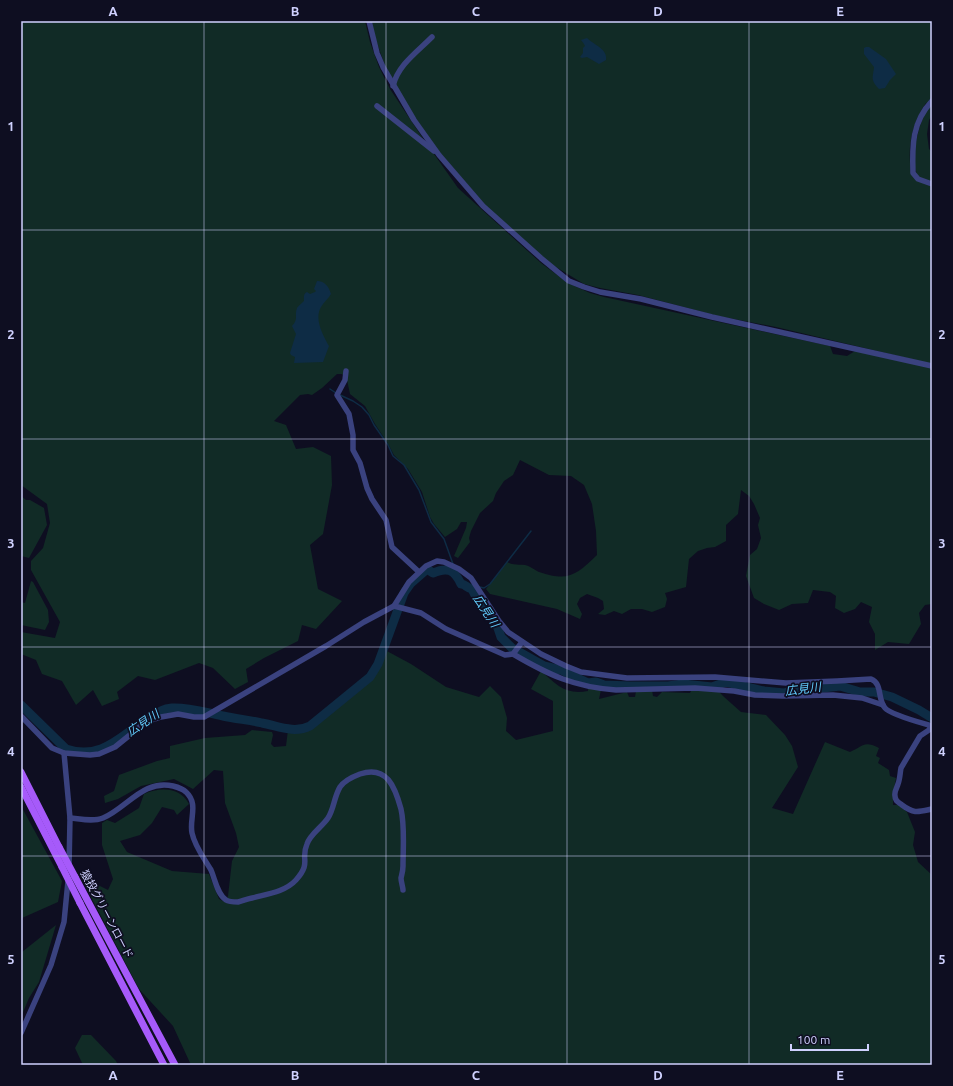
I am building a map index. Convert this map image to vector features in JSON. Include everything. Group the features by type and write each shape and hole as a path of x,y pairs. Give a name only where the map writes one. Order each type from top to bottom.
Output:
{"main road":[{"name":"猿投グリーンロード","path":"21,772 174,1065"},
{"name":"猿投グリーンロード","path":"21,787 164,1065"}],"street":[{"path":"369,21 377,53 383,67 414,120 439,155 484,206 512,233 569,281 600,292 641,299 712,317 932,366"},
{"path":"394,86 395,78 404,64 432,37"},
{"path":"932,101 922,112 912,139 913,174 918,179 932,184"},
{"path":"377,106 439,155"},
{"path":"346,371 344,383 338,394 349,414 353,436 353,450 360,462 367,488 372,499 386,520 392,547 419,572"},
{"path":"21,716 52,748 64,753 90,755 99,754 115,747 146,722 160,717 178,714 204,717 326,646 364,622 396,606 404,589 419,572 426,566 437,561 451,565 471,578 508,632 521,643 570,668 588,673 616,677 715,677 765,682 800,683 867,678 876,682 883,704 886,708 893,713 932,726 920,736 899,774 899,783 894,792 894,798 896,801 911,811 916,812 932,809"},
{"path":"396,606 421,613 446,629 492,650 505,655 514,653 554,676 570,682 603,689 695,688 719,689 755,695 776,696 848,695 883,704"},
{"path":"514,653 521,643"},
{"path":"21,1033 51,965 64,922 70,859 70,818 64,753"},
{"path":"70,818 92,820 104,817 111,814 142,791 154,786 169,785 179,788 186,792 190,798 194,811 192,830 194,841 201,856 211,870 221,894 226,900 238,902 279,890 295,882 306,866 305,849 307,842 329,817 340,787 350,778 359,774 376,772 383,774 388,778 395,792 400,809 404,846 403,871 401,878 403,890"}],"green space":[{"path":"21,21 365,21 370,42 379,67 390,89 458,188 541,263 568,283 590,293 604,297 830,346 833,354 847,356 855,351 932,368 932,604 925,605 919,613 921,624 909,644 888,642 875,650 875,634 869,622 872,607 861,602 855,609 844,613 835,608 836,596 830,592 813,590 808,603 792,604 779,610 754,598 746,576 750,555 757,549 761,538 758,525 760,518 749,496 741,490 738,514 726,525 726,541 715,547 698,551 689,559 686,587 665,593 667,599 665,607 652,612 642,609 631,609 622,614 614,611 605,615 598,614 604,609 603,601 587,594 580,598 577,604 582,614 580,619 557,609 490,594 486,589 507,562 531,567 539,572 549,575 565,576 577,572 597,555 596,531 592,504 584,485 571,476 549,475 520,460 513,475 504,481 496,493 493,501 480,513 471,531 469,538 470,542 458,558 454,556 466,528 467,522 461,522 457,529 445,537 430,517 422,492 408,469 394,455 365,406 350,394 347,380 342,374 337,374 312,395 300,395 274,421 286,425 296,449 313,447 331,456 332,485 323,534 310,545 318,589 342,601 316,629 302,625 298,641 246,669 248,682 235,689 213,668 199,663 155,680 138,676 117,692 119,699 102,706 93,690 76,705 62,681 42,674 36,660 21,654 21,632 55,638 60,622 31,570 31,561 43,548 50,523 47,504 21,485"},
{"path":"371,21 932,21 932,102 926,103 914,127 910,145 910,162 911,171 932,187 932,364 776,327 718,316 638,295 584,284 541,258 486,206 437,149 410,110 385,66"},
{"path":"932,106 932,115 929,120 927,134 929,149 932,152 932,181 919,178 914,162 918,133 927,108"},
{"path":"21,496 26,500 30,500 44,508 47,525 29,558 21,556"},
{"path":"31,581 33,582 48,610 49,622 45,630 21,625 21,602 25,603"},
{"path":"385,650 411,664 446,687 479,697 490,686 501,697 507,718 506,731 516,740 553,731 553,701 531,689 541,671 557,685 573,692 588,691 588,687 601,690 599,699 627,692 629,697 635,697 636,691 652,690 653,696 657,697 662,692 690,693 697,681 712,684 741,712 766,715 785,735 792,746 798,767 772,808 793,814 825,742 850,752 866,744 879,748 876,756 880,758 878,763 889,770 890,776 896,778 893,794 893,805 899,805 907,812 915,832 913,845 918,862 932,875 932,1065 191,1065 173,1026 139,989 80,876 108,890 113,879 102,845 102,823 107,820 115,823 139,808 144,794 157,790 169,790 180,794 189,804 177,815 174,810 162,807 152,823 140,835 120,841 127,852 172,871 209,874 219,899 225,902 228,896 232,861 239,847 236,833 225,803 223,771 214,770 193,789 174,779 141,786 118,799 105,803 104,796 114,791 119,775 157,761 170,758 170,746 205,738 245,735 252,730 272,732 273,735 271,744 274,747 286,746 288,730 302,731 310,727 370,680 376,671"},
{"path":"21,806 62,881 58,902 22,918"},
{"path":"56,925 39,982 29,998 21,1017 21,950 22,952"},
{"path":"82,1035 91,1035 118,1065 83,1065 75,1048"}],"water":[{"path":"587,38 603,50 606,60 599,64 587,57 580,57 585,46 581,40"},
{"path":"869,47 886,59 896,74 885,88 879,89 874,83 874,67 864,54 864,48"},
{"path":"317,281 326,285 331,294 321,307 318,317 320,327 329,346 323,362 294,363 295,357 290,353 296,334 292,326 296,319 296,311 304,301 304,296 307,292 310,294 316,291 314,289"}],"waterway":[{"path":"330,389 336,393"},
{"path":"340,395 362,407 369,415 388,445 393,456 404,465 419,490 431,522 444,539 453,564"},
{"path":"480,587 484,588 490,584 531,531"},
{"name":"広見川","path":"21,705 66,749 79,752 91,752 102,748 122,737 160,712 172,708 192,709 286,729 298,729 310,726 370,677 378,664 404,593 411,583 427,569 433,573 442,570 453,572 461,584 472,589 478,601 486,608 498,628 501,637 512,648 544,666 561,670 588,683 596,682 604,685 630,686 668,686 683,684 712,687 726,682 764,691 784,693 801,688 840,686 860,692 874,692 892,697 932,718"}]}
